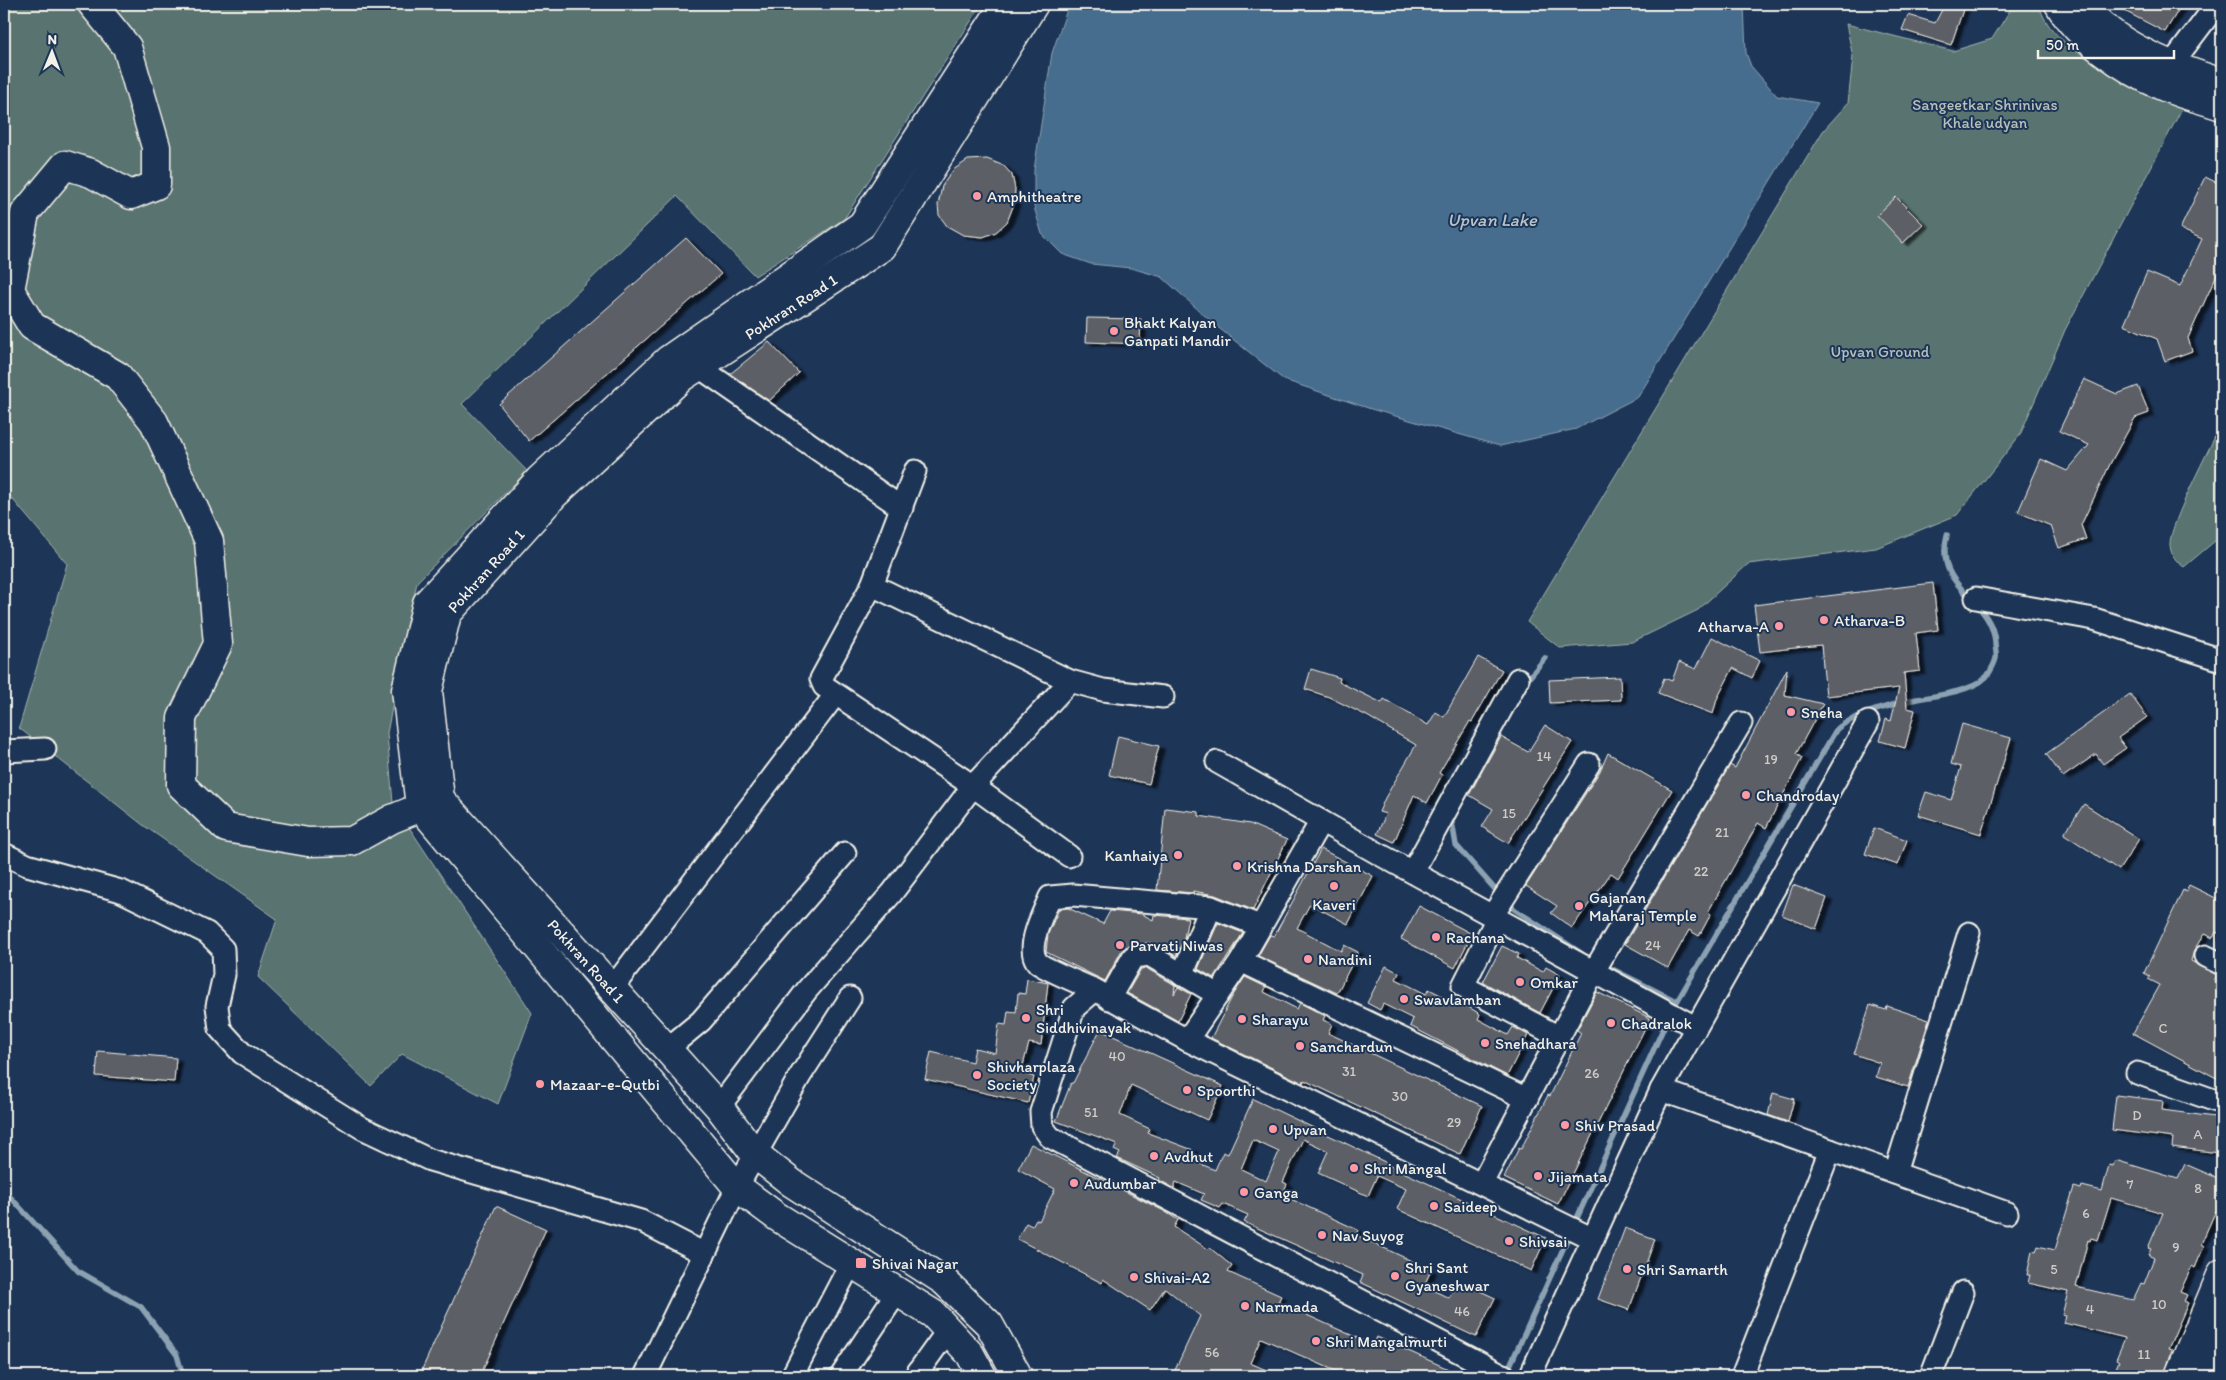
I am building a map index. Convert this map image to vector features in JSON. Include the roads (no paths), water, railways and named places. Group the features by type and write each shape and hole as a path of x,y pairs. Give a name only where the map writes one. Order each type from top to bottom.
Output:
{"main road":[{"path":"92,4 126,47 156,148 156,185 131,195 92,173 65,165 25,213 10,290 32,326 118,376 154,422 210,541 218,644 182,718 181,785 226,828 308,842 352,841 430,803"},
{"name":"Pokhran Road 1","path":"982,1376 970,1354 933,1314 776,1216 737,1187 430,803 406,690 427,603 540,479 668,360 862,225 1005,4"},
{"name":"Pokhran Road 1","path":"1018,1376 989,1324 944,1281 792,1183 756,1154 719,1107 667,1049 430,803 428,691 447,614 555,494 682,377 882,247 1034,4"},
{"path":"2059,4 2083,36 2139,75 2160,86 2222,106"},
{"path":"2083,4 2110,31 2149,55 2222,83"},
{"path":"862,225 882,247"},
{"path":"2202,1376 2215,1334 2222,1273"},
{"path":"2179,1376 2215,1334"}],"street":[{"path":"2172,65 2217,4"},
{"path":"699,367 902,508"},
{"path":"915,471 872,585 821,679 824,686 835,695 973,786 1069,856"},
{"path":"872,585 1070,681 1102,690 1163,697"},
{"path":"1976,598 2094,619 2222,660"},
{"path":"1413,871 1518,679"},
{"path":"719,1107 807,990 892,893 973,786 1070,681"},
{"path":"611,990 835,695"},
{"path":"1530,1376 1660,1090 1868,722"},
{"path":"1482,1184 1594,971 1741,723"},
{"path":"4,751 45,749"},
{"path":"1217,762 1695,1027"},
{"path":"1559,1037 1463,986 1495,917 1589,764"},
{"path":"1188,1040 1241,961 1321,821"},
{"path":"667,1049 701,1020 845,853"},
{"path":"4,854 27,865 121,892 208,933 223,950 224,975 217,1006 220,1029 242,1052 362,1128 430,1160 641,1221 703,1253"},
{"path":"1260,926 1211,907 1073,895 1050,897 1035,931 1033,952 1038,962 1188,1040 1593,1239"},
{"path":"1182,975 1211,907"},
{"path":"1895,1173 1969,933"},
{"path":"1218,995 1149,955 1133,957 1102,995 1074,1008 1041,1112 1042,1126 1050,1138 1505,1376"},
{"path":"1241,961 1526,1099"},
{"path":"644,1376 737,1187 800,1076 850,998"},
{"path":"2137,1073 2222,1103"},
{"path":"1660,1090 2007,1213"},
{"path":"1742,1376 1830,1150"},
{"path":"792,1376 852,1263"},
{"path":"841,1376 898,1292"},
{"path":"1931,1376 1963,1292"},
{"path":"915,1376 948,1330"}],"water":[{"name":"Upvan Lake","path":"1069,4 1744,4 1746,53 1751,66 1777,96 1818,103 1638,397 1576,429 1500,446 1371,409 1284,380 1215,325 1162,277 1131,268 1091,264 1062,254 1042,234 1034,207 1034,170 1052,53"}],"waterway":[{"path":"1672,1010 1836,730 1852,720 1885,707 1963,690 1979,683 1990,672 1996,656 1992,627 1984,614 1955,581 1948,569 1945,554 1947,535"},
{"path":"1524,684 1545,658"},
{"path":"1451,816 1456,845 1500,895"},
{"path":"1507,901 1514,909 1581,953"},
{"path":"1602,964 1676,1001"},
{"path":"1507,1372 1668,1018"},
{"path":"4,1190 78,1271 141,1307 177,1355 183,1376"}],"place":[{"name":"Amphitheatre","path":"977,196"},
{"name":"Bhakt Kalyan Ganpati Mandir","path":"1114,331"},
{"name":"Atharva-B","path":"1824,620"},
{"name":"Atharva-A","path":"1779,626"},
{"name":"Sneha","path":"1791,712"},
{"name":"Chandroday","path":"1746,795"},
{"name":"Kanhaiya","path":"1178,855"},
{"name":"Krishna Darshan","path":"1237,866"},
{"name":"Kaveri","path":"1334,886"},
{"name":"Gajanan Maharaj Temple","path":"1579,906"},
{"name":"Rachana","path":"1436,937"},
{"name":"Parvati Niwas","path":"1120,945"},
{"name":"Nandini","path":"1308,959"},
{"name":"Omkar","path":"1520,982"},
{"name":"Swavlamban","path":"1404,999"},
{"name":"Shri Siddhivinayak","path":"1026,1018"},
{"name":"Sharayu","path":"1242,1019"},
{"name":"Chadralok","path":"1611,1023"},
{"name":"Snehadhara","path":"1485,1043"},
{"name":"Sanchardun","path":"1300,1046"},
{"name":"Shivharplaza Society","path":"977,1075"},
{"name":"Mazaar-e-Qutbi","path":"540,1084"},
{"name":"Spoorthi","path":"1187,1090"},
{"name":"Shiv Prasad","path":"1565,1125"},
{"name":"Upvan","path":"1273,1129"},
{"name":"Avdhut","path":"1154,1156"},
{"name":"Shri Mangal","path":"1354,1168"},
{"name":"Jijamata","path":"1538,1176"},
{"name":"Audumbar","path":"1074,1183"},
{"name":"Ganga","path":"1244,1192"},
{"name":"Saideep","path":"1434,1206"},
{"name":"Nav Suyog","path":"1322,1235"},
{"name":"Shivsai","path":"1509,1241"},
{"name":"Shivai Nagar","path":"861,1263"},
{"name":"Shri Samarth","path":"1627,1269"},
{"name":"Shri Sant Gyaneshwar","path":"1395,1276"},
{"name":"Shivai-A2","path":"1134,1277"},
{"name":"Narmada","path":"1245,1306"},
{"name":"Shri Mangalmurti","path":"1316,1341"}],"park label":[{"name":"Sangeetkar Shrinivas Khale udyan","path":"1985,113"},
{"name":"Upvan Ground","path":"1880,351"}]}
